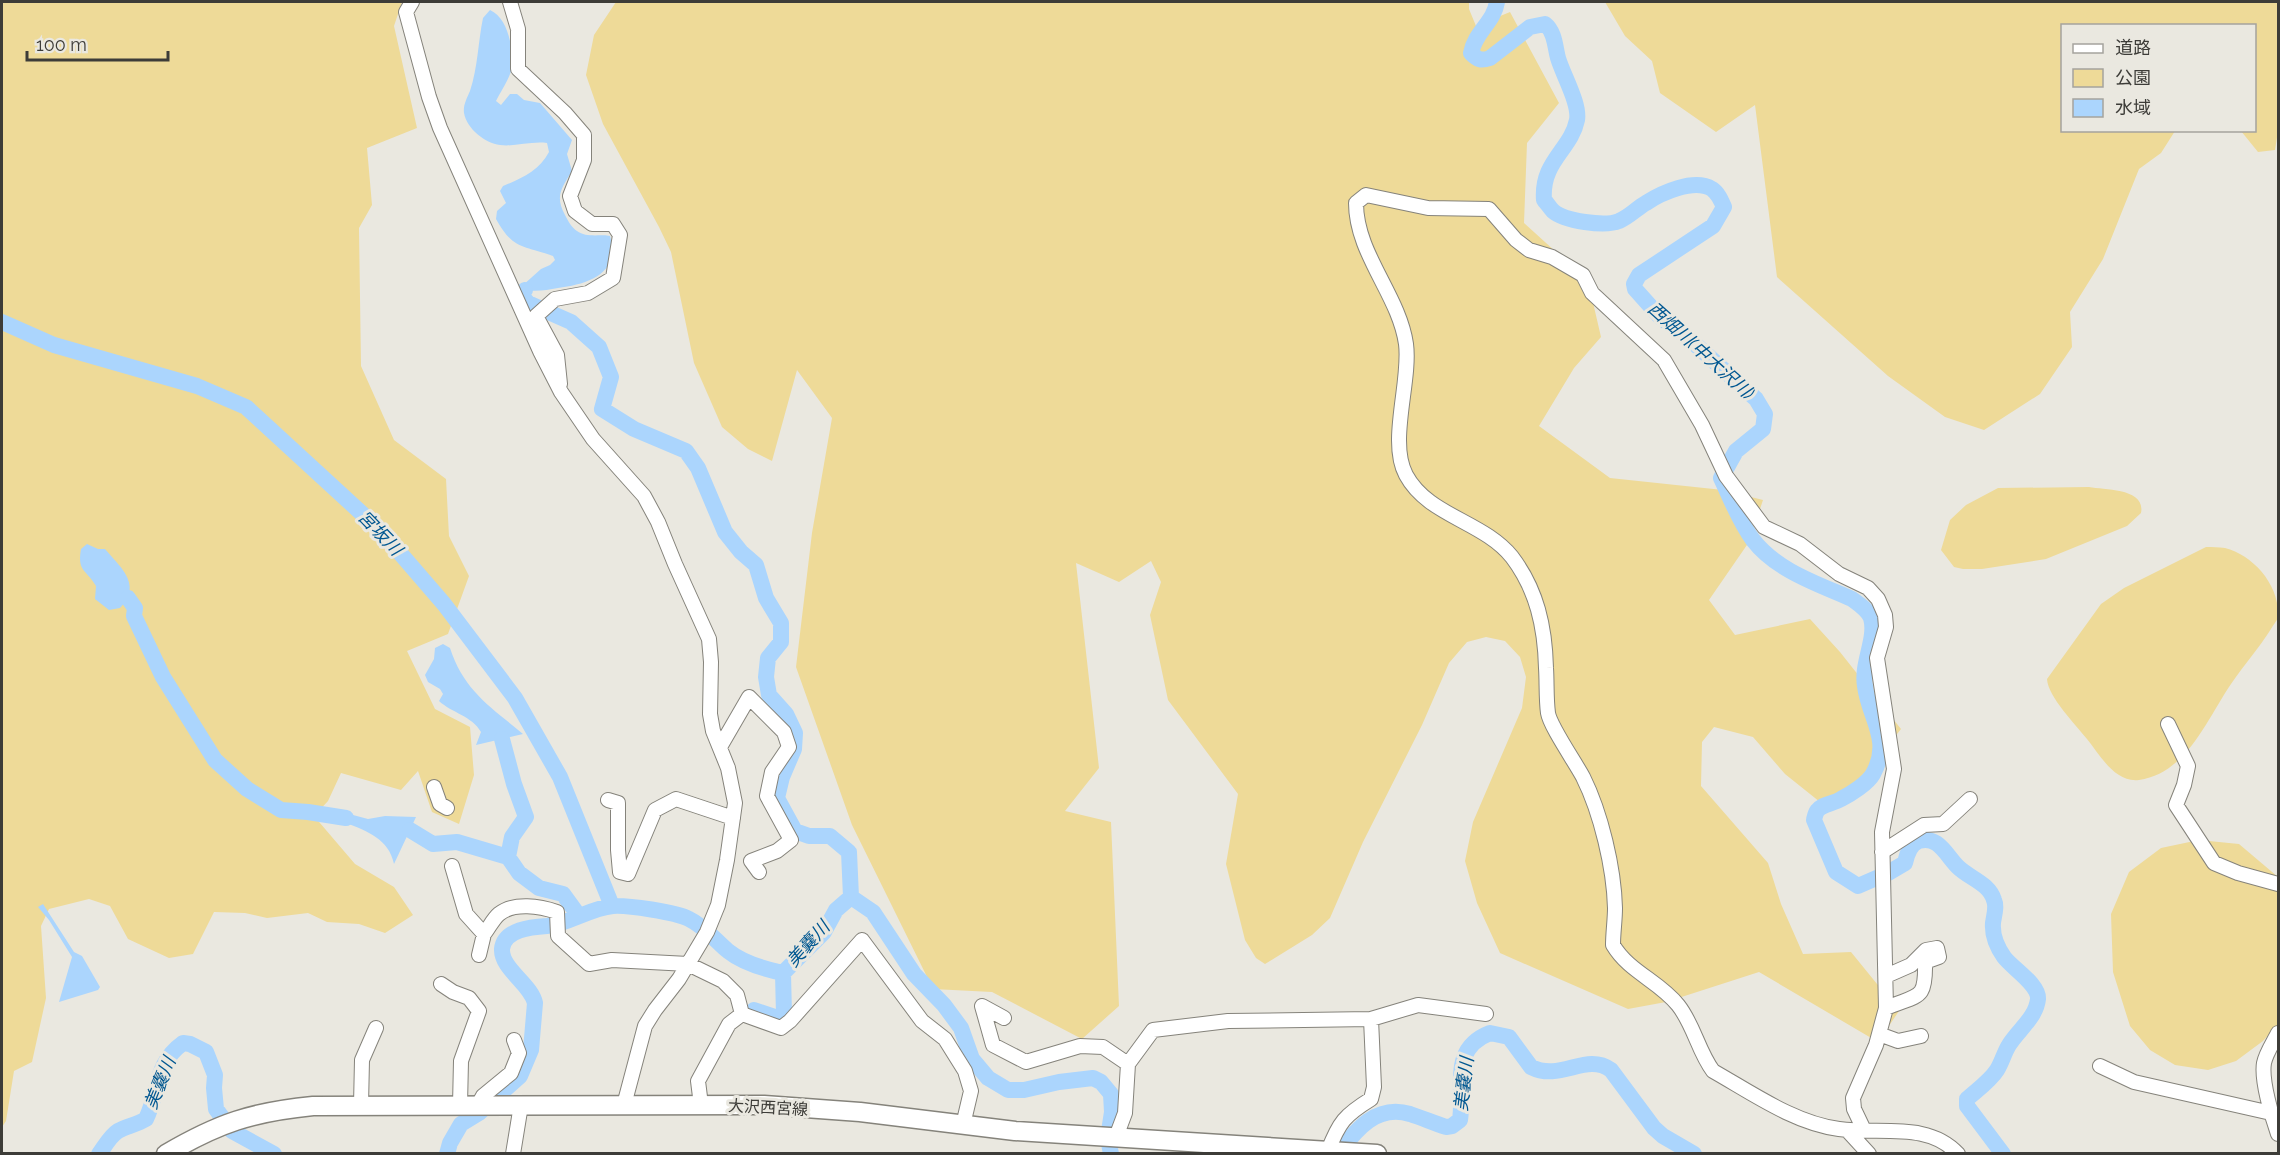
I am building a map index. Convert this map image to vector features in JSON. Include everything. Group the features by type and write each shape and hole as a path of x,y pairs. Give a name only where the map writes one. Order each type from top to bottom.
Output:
{"main road":[{"name":"大沢西宮線","path":"166,1154 193,1146 217,1127 235,1120 283,1109 361,1105 764,1105 860,1112 963,1125 1110,1137 1377,1154"}],"street":[{"path":"412,2 406,12 429,97 440,128 540,351 561,392 593,439 644,496 658,522 709,639 710,714 713,731 728,768 735,803 718,905 708,932 679,979 645,1026 624,1105"},
{"path":"510,2 518,29 518,69 565,113 584,135 584,160 570,196 575,211 592,224 613,224 620,235 613,278 588,293 555,299 536,316 557,355 561,392"},
{"path":"1864,1130 1854,1109 1853,1098 1879,1034 1886,1008 1882,832 1894,770 1877,658 1886,627 1885,615 1878,599 1868,588 1839,574 1800,544 1764,526 1723,471 1702,425 1664,360 1593,293 1583,275 1552,257 1529,250 1516,240 1489,209 1428,208 1366,195 1356,203 1356,215 1367,249 1398,319 1406,343 1407,365 1400,448 1405,473 1423,497 1500,544 1530,584 1541,614 1548,716 1587,785 1609,860 1615,908 1612,945 1627,963 1676,1002 1685,1015 1707,1064 1713,1071 1793,1115 1838,1129 1930,1134 1939,1138 1958,1154"},
{"path":"720,747 749,697 784,732 789,747 772,772 767,796 791,840 777,851 751,861 759,872"},
{"path":"2168,724 2188,766 2176,805 2214,863 2278,885"},
{"path":"434,787 440,804 447,808"},
{"path":"608,800 618,802 620,872 628,874 655,810 668,802 676,799 733,818"},
{"path":"1882,852 1924,825 1943,824 1970,799"},
{"path":"452,866 466,914 484,934"},
{"path":"479,955 484,934 499,914 517,906 546,908 557,912 558,936 590,964 612,960 688,964 723,981 737,995 742,1014"},
{"path":"742,1014 781,1028 790,1021 862,940 922,1021 945,1039 965,1071 971,1091 963,1125"},
{"path":"1886,976 1911,965 1926,950 1937,948 1939,957 1925,962 1926,985 1921,993 1886,1008"},
{"path":"441,984 469,998 479,1011 461,1061 469,1105 511,1073 519,1053 514,1040"},
{"path":"1110,1137 1125,1113 1128,1064 1153,1030 1228,1021 1371,1019 1418,1005 1486,1014"},
{"path":"1004,1018 982,1006 993,1045 1026,1062 1080,1046 1103,1047 1128,1064"},
{"path":"701,1105 698,1081 729,1024 742,1014"},
{"path":"1336,1151 1337,1128 1351,1111 1371,1099 1374,1087 1371,1019"},
{"path":"361,1105 362,1060 376,1028"},
{"path":"2278,1033 2266,1055 2263,1066 2271,1113 2278,1134"},
{"path":"1879,1034 1898,1041 1921,1036"},
{"path":"2100,1066 2134,1082 2271,1113"},
{"path":"513,1154 522,1105"},
{"path":"1847,1130 1869,1154"}],"green space":[{"path":"2,2 402,2 394,26 417,128 367,148 372,205 359,228 361,366 394,440 446,479 449,536 469,576 448,634 407,651 435,709 470,727 474,775 459,824 432,812 418,771 401,790 341,773 328,801 314,816 355,864 394,887 413,915 385,933 359,924 327,922 308,913 267,918 245,913 214,912 193,954 169,958 128,939 110,906 89,899 49,909 41,926 46,998 32,1062 14,1071 6,1121 2,1127"},
{"path":"616,2 1469,2 1469,9 1476,26 1510,12 1559,103 1527,143 1524,223 1588,281 1601,337 1574,368 1539,426 1610,478 1723,490 1763,500 1749,542 1709,600 1735,635 1810,619 1840,652 1901,729 1861,780 1825,806 1785,774 1753,737 1714,727 1702,742 1701,786 1768,863 1781,904 1803,954 1851,952 1899,1011 1878,1042 1759,972 1666,1002 1628,1009 1500,953 1477,903 1465,861 1473,822 1522,708 1526,677 1520,657 1505,641 1486,637 1467,642 1449,663 1422,725 1363,842 1330,918 1312,935 1265,964 1256,958 1245,940 1226,864 1238,794 1168,700 1150,615 1161,582 1151,561 1119,582 1076,563 1099,768 1065,811 1111,822 1119,1006 1082,1039 992,992 933,989 852,825 796,667 812,533 832,418 797,370 772,461 748,449 722,427 694,363 671,252 603,124 586,75 594,35"},
{"path":"1605,2 2278,2 2278,131 2275,150 2258,152 2242,132 2256,132 2256,24 2061,24 2061,132 2174,132 2161,153 2139,169 2103,259 2070,312 2072,347 2040,394 1984,430 1945,417 1888,376 1777,277 1755,105 1716,132 1660,93 1652,61 1625,36"},
{"path":"2089,487 2131,495 2141,505 2141,513 2127,526 2046,559 1982,569 1963,569 1954,567 1941,550 1950,520 1966,505 1998,488"},
{"path":"2206,547 2225,548 2255,564 2263,573 2274,594 2278,617 2183,756 2156,775 2130,780 2115,773 2103,760 2063,710 2052,694 2047,679 2101,604 2124,588"},
{"path":"2199,840 2239,844 2278,877 2278,1024 2263,1041 2236,1061 2208,1070 2175,1065 2150,1050 2130,1026 2113,972 2111,914 2129,872 2161,848"}],"water":[{"path":"490,10 501,19 505,26 512,58 510,75 496,101 501,105 510,94 517,94 524,100 540,103 572,140 567,154 572,171 561,193 560,203 567,220 575,230 588,235 610,236 611,260 606,268 591,280 580,284 546,290 525,290 522,286 555,260 553,256 526,248 514,241 496,219 497,211 506,203 500,191 503,186 535,169 549,152 547,143 494,144 473,130 466,119 464,107 475,73 483,18"},
{"path":"87,544 98,549 105,549 127,577 129,591 120,608 109,610 95,599 96,586 83,570 80,562 81,549"},
{"path":"443,644 450,648 463,676 471,687 523,734 476,745 481,732 467,718 439,701 443,694 440,689 428,682 425,675 434,659 435,648"},
{"path":"353,815 368,819 385,816 416,817 394,864 382,842 369,833 346,823 346,818"},
{"path":"43,904 74,952 82,956 100,987 98,990 59,1002 72,957 38,907"}],"waterway":[{"name":"西畑川(中大沢川)","path":"1497,2 1492,15 1476,39 1471,53 1480,59 1490,58 1530,27 1545,24 1553,35 1558,58 1576,106 1577,120 1574,130 1552,165 1544,187 1544,200 1553,211 1558,215 1575,220 1613,223 1660,195 1678,188 1696,185 1712,189 1723,204 1724,207 1713,226 1639,275 1634,284 1635,289 1660,317 1686,336 1756,399 1765,414 1763,429 1736,451 1721,478 1739,518 1753,540 1763,551 1786,568 1852,599 1870,615 1872,634 1864,677 1867,698 1880,740 1878,762 1867,781 1845,797 1819,809 1814,820 1836,872 1858,886 1905,863 1909,850 1916,842 1926,840 1937,843 1962,871 1988,889 1995,905 1993,927 1997,945 2004,957 2030,982 2037,993 2037,1006 2034,1012 2009,1045 1997,1070 1967,1099 1967,1106 2003,1154"},
{"path":"525,290 521,295 528,303 571,322 599,347 611,377 602,409 634,429 686,451 698,468 725,532 741,552 756,565 766,598 781,623 781,642 768,658 766,677 769,695 786,714 795,733 794,749 782,777 777,798 795,831 809,836 830,836 849,852 851,897"},
{"name":"宮坂川","path":"2,322 54,345 197,386 246,407 381,531 444,604 515,698 560,777 612,906"},
{"path":"128,598 135,608 134,616 163,677 215,760 247,789 281,810 346,818"},
{"path":"502,739 526,817 512,837 508,857"},
{"path":"410,830 433,844 457,842 508,857 519,873 539,888 563,894 579,916"},
{"name":"美嚢川","path":"447,1154 450,1143 461,1124 479,1113 520,1076 531,1050 535,1003 528,989 511,970 503,956 504,942 513,933 527,928 555,925 604,907 620,906 651,910 689,919 700,925 740,959 783,973 824,932 836,910 851,897 873,912 914,974 944,1005 961,1028 972,1059 988,1078 1008,1090 1024,1090 1059,1082 1093,1078 1101,1082 1111,1094 1112,1112 1108,1138 1111,1154"},
{"path":"754,1010 778,1018 784,1015 783,973"},
{"name":"美嚢川","path":"1338,1154 1368,1121 1387,1113 1410,1114 1446,1127 1460,1120 1464,1059 1477,1040 1490,1033 1509,1037 1531,1067 1542,1071 1563,1070 1592,1064 1602,1065 1611,1070 1654,1128 1663,1136 1694,1154"},
{"name":"美嚢川","path":"99,1154 115,1133 146,1119 162,1069 174,1051 183,1043 206,1052 215,1075 216,1109 232,1131 274,1154"}]}
